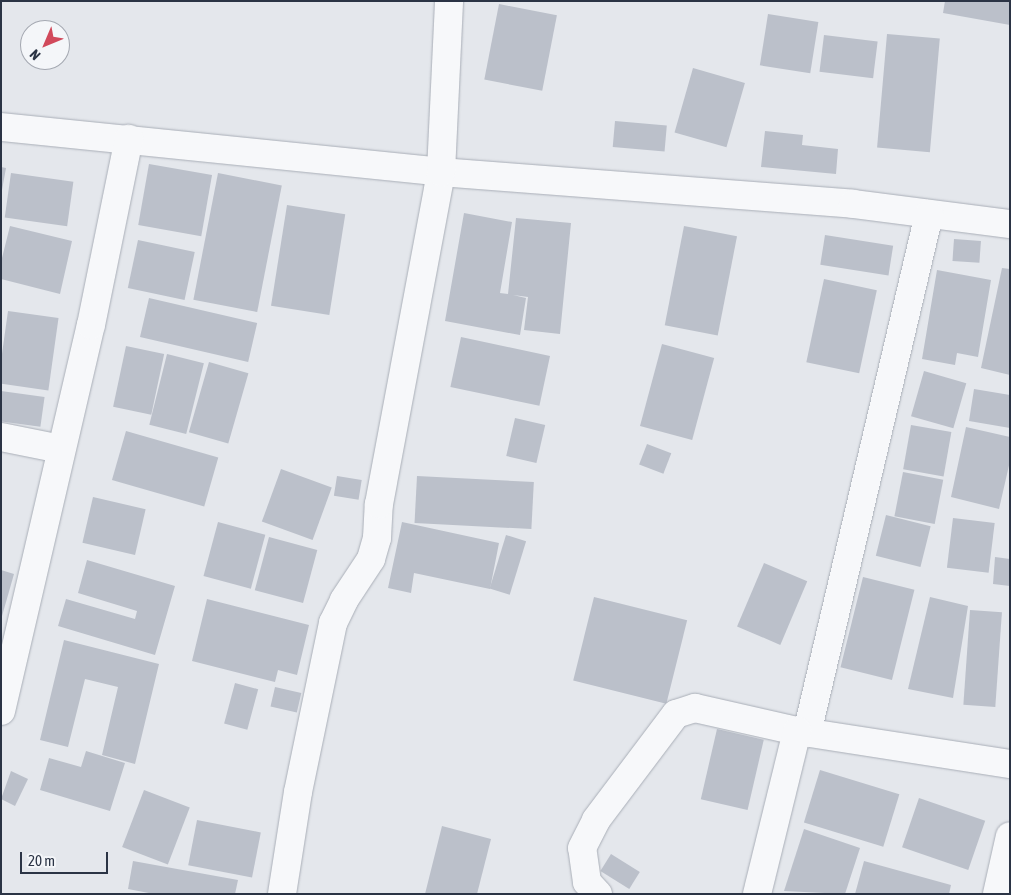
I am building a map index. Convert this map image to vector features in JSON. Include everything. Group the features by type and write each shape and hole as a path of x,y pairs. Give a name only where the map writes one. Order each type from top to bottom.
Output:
{"street":[{"path":"282,894 298,792 333,623 344,600 371,559 377,538 379,504 442,172 449,1"},
{"path":"1,127 442,172 853,204 1010,224"},
{"path":"1,711 92,325 129,139"},
{"path":"757,894 802,732 929,214"},
{"path":"1,437 62,449"},
{"path":"598,894 587,882 582,848 596,820 676,714 695,708 802,732 1010,764"},
{"path":"997,894 1010,836"}],"building":[{"path":"945,1 1010,1 1010,25 943,13"},
{"path":"499,4 557,15 542,91 484,80"},
{"path":"768,14 818,22 810,73 760,65"},
{"path":"887,34 940,39 930,152 877,148"},
{"path":"824,35 878,42 873,78 819,72"},
{"path":"693,68 745,83 726,147 675,132"},
{"path":"615,121 667,126 665,151 613,147"},
{"path":"765,131 803,135 802,145 838,149 836,174 761,167"},
{"path":"149,164 212,175 201,236 138,225"},
{"path":"1,167 6,168 2,190 1,190"},
{"path":"11,173 73,182 67,226 5,218"},
{"path":"218,173 282,185 257,312 193,300"},
{"path":"287,205 345,214 329,315 271,306"},
{"path":"464,213 512,222 500,293 508,294 516,218 571,223 560,334 524,330 528,297 513,295 526,298 520,335 445,321"},
{"path":"10,226 72,241 60,294 1,279 1,262"},
{"path":"684,226 737,236 718,335 665,325"},
{"path":"825,235 893,246 888,275 820,265"},
{"path":"954,239 981,241 979,263 952,261"},
{"path":"138,240 195,252 185,300 128,288"},
{"path":"1002,268 1010,269 1010,375 981,368"},
{"path":"937,270 991,280 978,357 957,353 955,365 922,359"},
{"path":"824,279 877,290 859,373 806,362"},
{"path":"149,298 257,323 248,362 140,337"},
{"path":"8,311 59,318 48,390 1,384 1,361"},
{"path":"461,337 550,356 539,406 450,387"},
{"path":"662,344 714,358 692,440 640,426"},
{"path":"126,346 164,354 151,415 113,407"},
{"path":"167,354 204,363 186,434 149,425"},
{"path":"209,362 248,373 228,443 189,432"},
{"path":"924,371 966,383 953,428 911,416"},
{"path":"974,389 1010,395 1010,428 969,421"},
{"path":"1,391 45,397 40,427 1,421"},
{"path":"515,418 545,425 536,463 506,456"},
{"path":"911,425 951,432 944,476 903,469"},
{"path":"966,427 1010,437 1010,461 999,509 951,497"},
{"path":"126,431 218,457 204,506 112,480"},
{"path":"647,444 671,453 663,474 639,465"},
{"path":"281,469 332,487 313,540 262,522"},
{"path":"903,472 943,480 935,524 894,516"},
{"path":"337,476 362,480 359,500 334,496"},
{"path":"417,476 534,482 531,529 415,523"},
{"path":"93,497 146,509 135,555 82,543"},
{"path":"886,515 931,526 920,567 876,556"},
{"path":"953,518 995,523 989,573 947,568"},
{"path":"218,522 265,535 251,589 204,576"},
{"path":"402,522 499,543 490,589 414,573 411,593 388,588"},
{"path":"506,535 526,541 510,595 490,589"},
{"path":"269,537 317,550 303,603 255,590"},
{"path":"995,557 1010,559 1010,586 993,584"},
{"path":"87,560 175,586 155,655 58,626 66,599 135,619 137,611 78,593"},
{"path":"764,563 807,581 780,645 737,627"},
{"path":"1,570 14,574 2,616 1,616"},
{"path":"863,577 914,590 892,680 841,667"},
{"path":"594,597 687,620 666,704 573,680"},
{"path":"930,597 968,606 953,698 908,689"},
{"path":"207,599 309,625 297,675 278,670 275,682 192,661"},
{"path":"970,610 1002,612 995,707 963,705"},
{"path":"64,640 159,664 135,764 102,755 118,687 85,679 68,747 40,740"},
{"path":"235,683 258,689 247,730 224,724"},
{"path":"275,687 301,693 297,713 271,706"},
{"path":"717,729 764,740 748,810 701,799"},
{"path":"86,751 125,763 110,811 40,790 49,758 81,767"},
{"path":"820,770 899,794 883,847 804,823"},
{"path":"11,771 28,779 15,806 1,799"},
{"path":"144,790 190,808 168,865 122,847"},
{"path":"919,798 985,821 968,870 902,847"},
{"path":"197,820 261,832 252,878 188,865"},
{"path":"442,826 491,839 477,894 425,894"},
{"path":"804,829 860,848 845,894 784,891"},
{"path":"611,854 640,872 629,889 600,871"},
{"path":"133,861 238,880 235,894 154,894 128,889"},
{"path":"864,861 951,885 949,894 855,894"}]}
